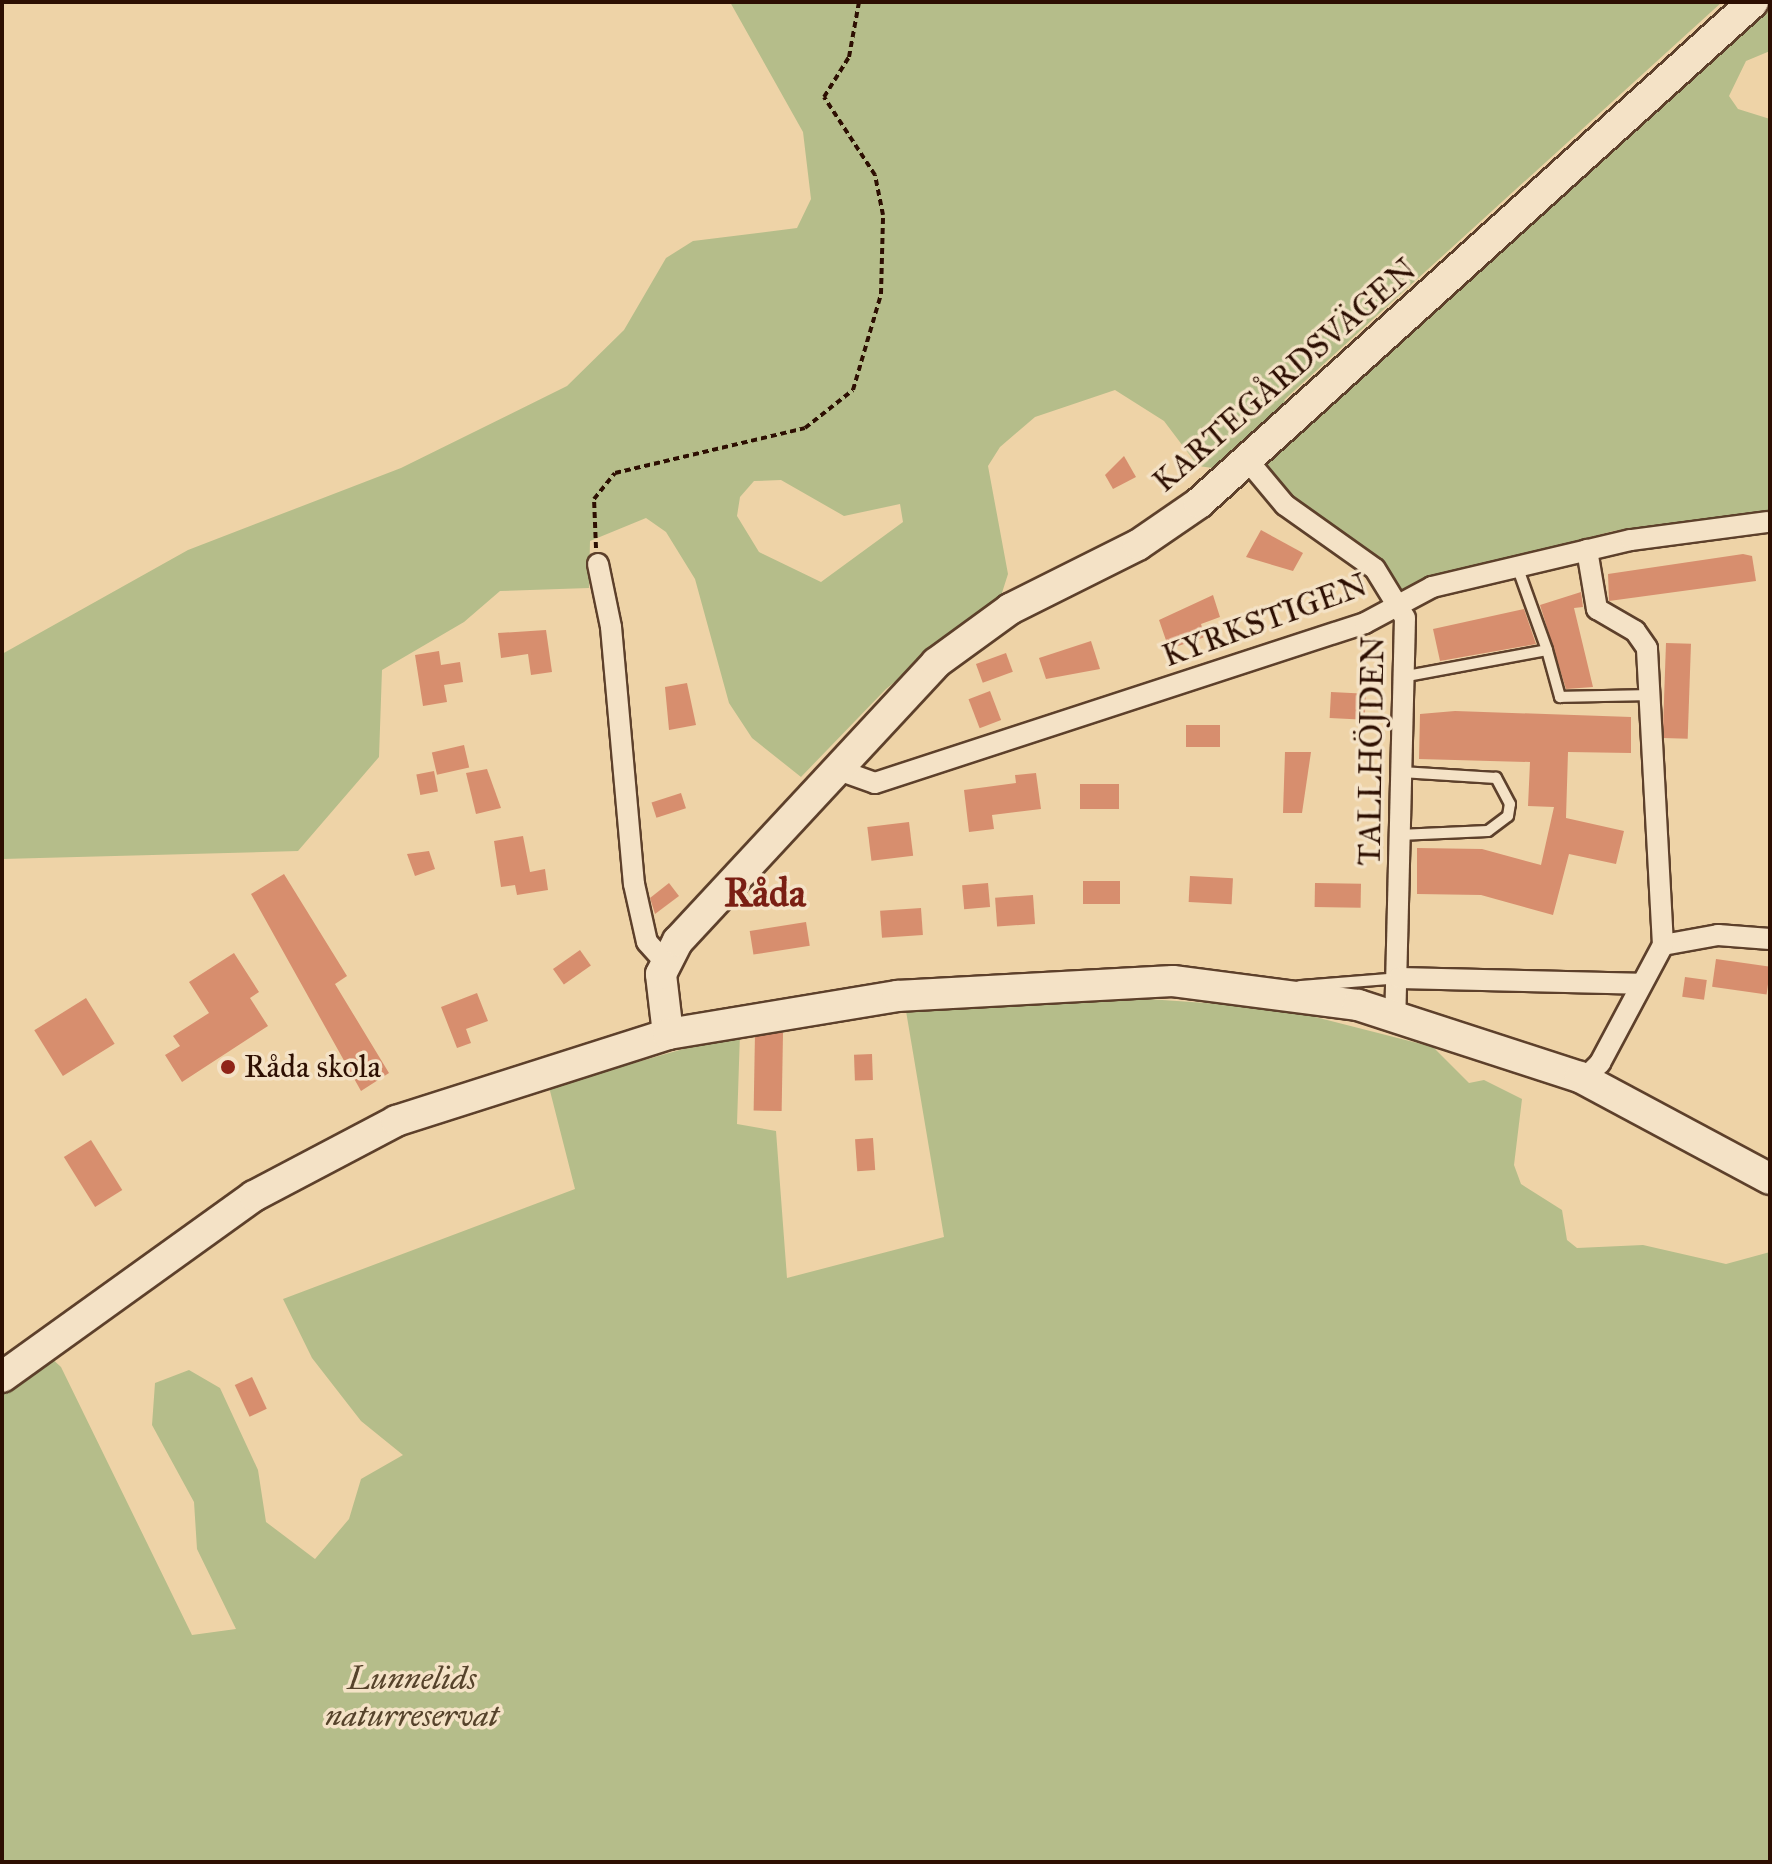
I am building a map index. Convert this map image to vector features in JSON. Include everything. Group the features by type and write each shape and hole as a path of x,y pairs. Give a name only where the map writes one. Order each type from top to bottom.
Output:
{"street":[{"name":"KARTEGÅRDSVÄGEN","path":"664,961 936,663 977,631 1138,545 1249,462 1753,2"},
{"name":"TALLHÖJDEN","path":"1249,462 1271,493 1359,554 1398,599 1408,639 1399,835 1399,978 1395,1014"},
{"name":"KYRKSTIGEN","path":"836,769 875,783 1365,623 1398,599 1587,550 1768,522"},
{"path":"1584,1079 1600,1063 1639,984 1663,945 1647,695 1647,648 1635,631 1597,609 1587,550"},
{"path":"598,564 611,627 634,884 647,942 664,961 668,1034"},
{"path":"1663,945 1718,935 1770,939"},
{"path":"1399,978 1639,984"},
{"path":"2,1377 162,1257 307,1162 461,1096 668,1034 801,1008 1042,983 1173,981 1293,993 1395,1014 1584,1079 1770,1179"}],"lane":[{"path":"1517,566 1560,697 1647,695"},
{"path":"1407,676 1547,650"},
{"path":"1399,835 1488,831 1508,816 1510,804 1496,778 1401,772"},
{"path":"1293,993 1324,982 1399,978"}],"path":[{"path":"598,564 591,511 615,473 805,428 853,390 881,294 883,215 875,175 824,97 849,57 859,2"}],"green space":[{"path":"730,2 1722,2 1284,400 1306,421 1770,2 1770,51 1746,61 1729,96 1738,109 1770,119 1770,511 1613,531 1399,590 1374,555 1265,475 1198,466 1164,421 1115,390 1035,417 1000,447 988,466 1008,574 1001,596 886,689 801,777 752,738 729,703 695,579 666,532 646,518 590,541 589,588 500,591 464,622 382,670 379,757 298,851 2,859 2,654 188,550 401,468 567,386 624,330 666,258 693,241 797,228 811,199 803,132","holes":["781,480 844,516 900,504 903,522 821,582 759,552 737,516 740,497 754,481"]},
{"name":"Lunnelids naturreservat","path":"1089,995 1280,1008 1433,1047 1469,1083 1484,1080 1522,1099 1514,1165 1521,1184 1562,1210 1567,1240 1577,1248 1643,1245 1726,1264 1770,1252 1770,1862 2,1862 2,1391 48,1355 61,1367 192,1635 236,1629 197,1549 194,1502 152,1425 155,1383 189,1370 220,1388 258,1470 266,1522 315,1559 349,1519 361,1479 403,1455 361,1421 312,1358 283,1299 575,1189 549,1087 740,1033 737,1124 776,1131 787,1278 944,1237 906,1011"}],"building":[{"path":"1124,456 1136,477 1113,489 1105,475"},
{"path":"1261,530 1303,553 1293,571 1246,557"},
{"path":"1743,554 1752,556 1756,581 1609,601 1608,574"},
{"path":"1581,592 1583,607 1574,608 1593,687 1566,689 1540,605"},
{"path":"1213,595 1220,617 1201,624 1205,637 1169,649 1159,620"},
{"path":"1524,609 1536,644 1440,661 1433,629"},
{"path":"546,630 552,672 531,675 528,654 501,658 498,633"},
{"path":"1091,641 1100,669 1046,679 1039,658"},
{"path":"1666,643 1691,644 1688,739 1663,738"},
{"path":"439,651 441,665 460,662 463,682 444,685 447,702 423,706 415,655"},
{"path":"1006,653 1013,672 983,683 976,664"},
{"path":"687,683 696,725 669,730 665,687"},
{"path":"990,691 1001,720 980,728 969,699"},
{"path":"1331,692 1366,694 1365,720 1330,718"},
{"path":"1455,711 1631,717 1631,753 1568,752 1566,818 1624,831 1616,864 1569,854 1553,915 1481,895 1417,894 1417,848 1482,849 1541,865 1554,807 1528,806 1530,762 1419,759 1420,714"},
{"path":"1186,725 1220,725 1220,747 1186,747"},
{"path":"464,745 469,767 437,775 432,752"},
{"path":"1285,752 1311,752 1302,813 1283,813"},
{"path":"487,769 501,808 476,814 466,773"},
{"path":"434,771 438,792 420,795 416,774"},
{"path":"1036,773 1041,809 992,815 994,829 969,832 964,790 1016,783 1015,775"},
{"path":"1080,784 1119,784 1119,809 1080,809"},
{"path":"681,793 686,808 656,818 652,803"},
{"path":"909,822 913,856 871,861 867,827"},
{"path":"523,836 530,872 545,869 548,890 517,895 515,885 501,887 494,841"},
{"path":"429,851 435,869 415,876 407,854"},
{"path":"284,874 347,976 335,984 389,1073 361,1091 251,894"},
{"path":"1190,876 1233,878 1232,904 1189,902"},
{"path":"1083,881 1120,881 1120,904 1083,904"},
{"path":"669,883 679,896 655,914 650,898"},
{"path":"988,883 990,907 964,909 962,885"},
{"path":"1315,883 1361,884 1361,908 1315,907"},
{"path":"1033,895 1035,924 997,927 995,898"},
{"path":"921,908 923,935 882,938 880,911"},
{"path":"806,922 810,946 753,955 750,931"},
{"path":"580,950 591,966 564,984 553,969"},
{"path":"234,953 259,992 250,998 268,1026 182,1082 165,1055 180,1046 173,1036 209,1013 189,982"},
{"path":"1716,959 1770,967 1767,994 1712,987"},
{"path":"1685,977 1707,980 1704,1000 1682,997"},
{"path":"477,993 488,1021 466,1029 471,1043 457,1048 441,1007"},
{"path":"86,998 115,1044 63,1076 34,1030"},
{"path":"755,1033 783,1033 782,1111 754,1110"},
{"path":"872,1054 873,1080 855,1081 854,1055"},
{"path":"873,1138 875,1170 857,1171 855,1139"},
{"path":"91,1140 122,1190 95,1207 64,1157"},
{"path":"252,1377 267,1409 250,1417 235,1385"}],"place":[{"name":"Råda skola","path":"228,1067"}],"district":[{"name":"Råda","path":"765,893"}]}
